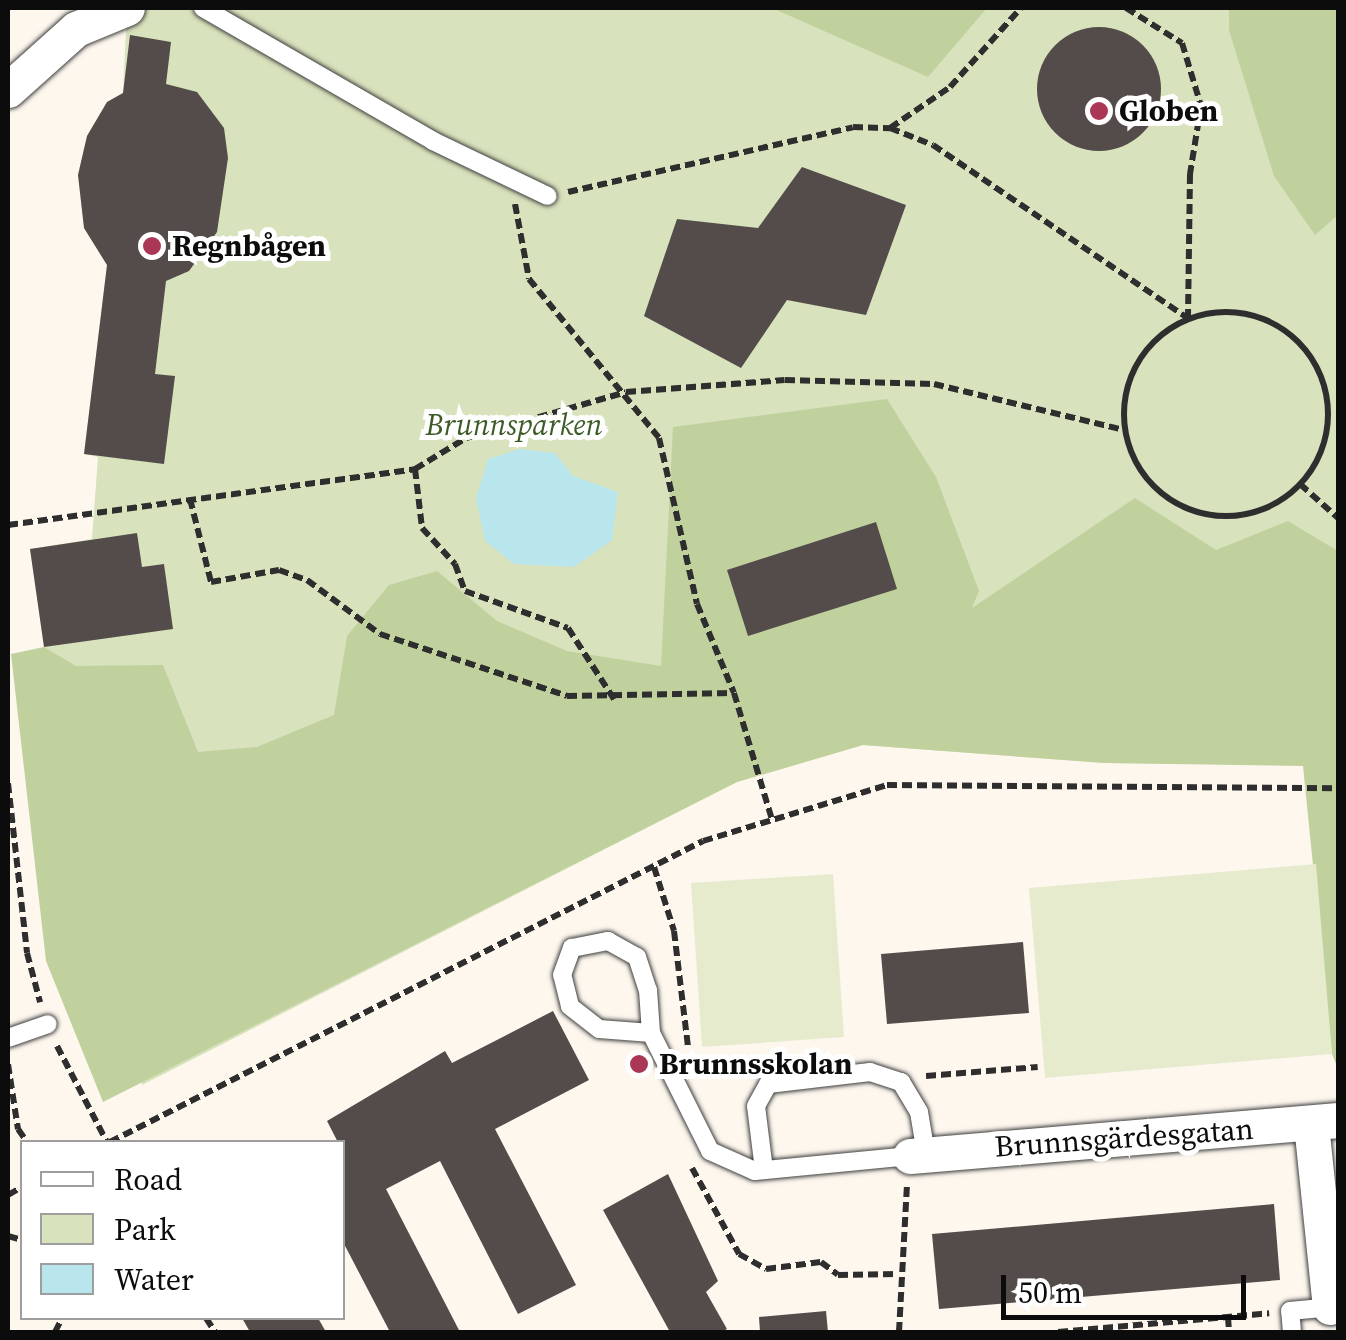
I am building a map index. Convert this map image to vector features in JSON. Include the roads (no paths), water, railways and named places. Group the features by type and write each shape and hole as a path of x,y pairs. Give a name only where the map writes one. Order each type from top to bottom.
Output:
{"street":[{"path":"8,90 76,29 127,8"},
{"path":"1325,1122 1334,1306"},
{"name":"Brunnsgärdesgatan","path":"918,1155 1325,1122"}],"lane":[{"path":"202,8 548,196"},
{"path":"651,1032 599,1030 570,1006 562,976 572,948 608,941 637,958 648,990 651,1032 710,1151 764,1170 918,1155 919,1112 901,1082 870,1072 768,1084 756,1106 764,1170"},
{"path":"8,1038 48,1024"},
{"path":"1292,1332 1290,1311 1334,1306"}],"water":[{"path":"520,449 555,453 573,476 618,492 612,540 574,567 514,564 485,541 476,498 488,459"}],"place":[{"name":"Globen","path":"1099,111"},
{"name":"Regnbågen","path":"152,246"},
{"name":"Brunnsskolan","path":"639,1064"}],"park label":[{"name":"Brunnsparken","path":"514,425"}]}
